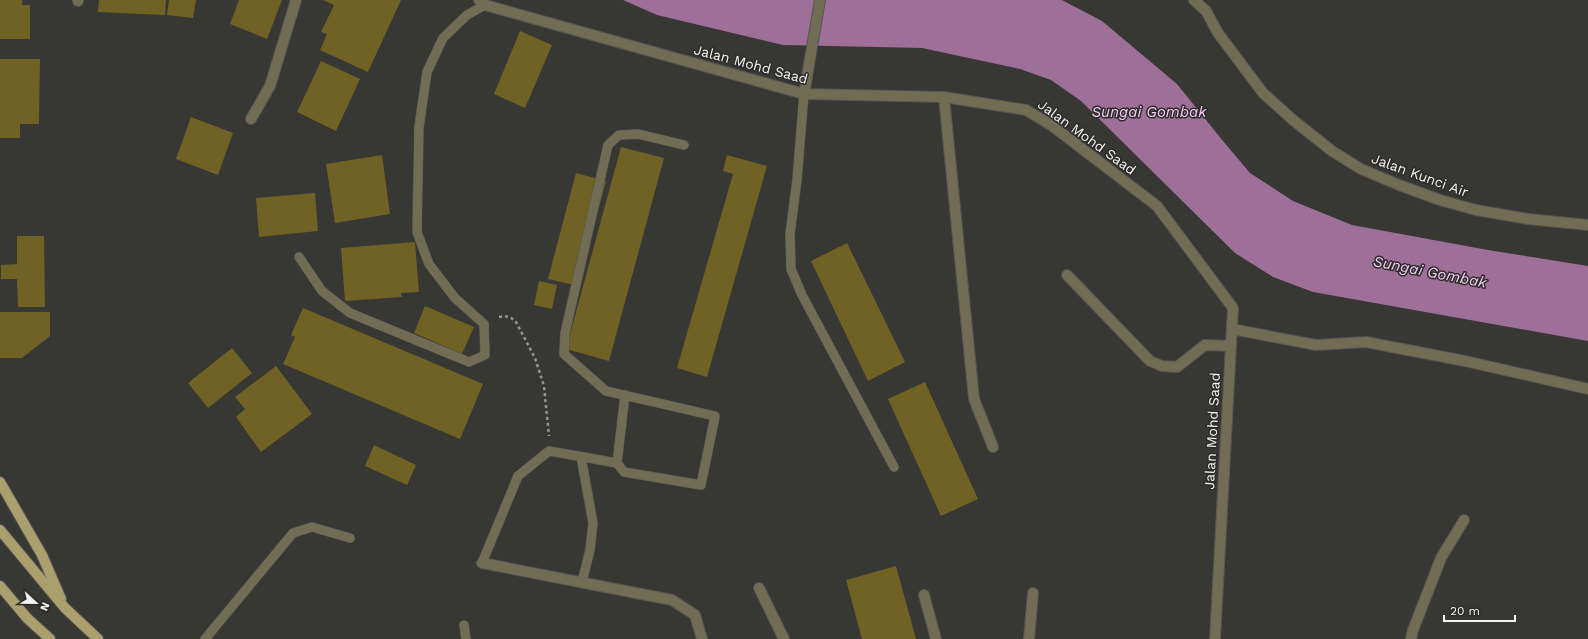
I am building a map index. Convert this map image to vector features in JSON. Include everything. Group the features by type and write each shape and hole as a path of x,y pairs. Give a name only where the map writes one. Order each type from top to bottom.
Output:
{"main road":[{"path":"0,482 42,554 65,608"},
{"path":"0,530 65,608 98,639"},
{"path":"0,586 27,618 50,639"}],"street":[{"path":"251,119 270,86 296,0"},
{"path":"804,89 820,0"},
{"name":"Jalan Kunci Air","path":"1194,0 1206,11 1218,33 1263,93 1293,120 1321,142 1361,169 1426,195 1476,210 1528,219 1588,225"},
{"name":"Jalan Mohd Saad","path":"482,3 804,89 944,96 1026,110 1051,125 1157,206 1233,308 1215,639"},
{"path":"944,96 974,399 992,447"},
{"path":"1067,275 1150,361 1162,366 1177,367 1205,345 1231,346"},
{"path":"1232,329 1316,345 1366,342 1465,361 1588,389"},
{"path":"1411,639 1413,630 1441,558 1464,520"},
{"path":"482,563 672,600 695,615 702,639"},
{"path":"759,588 784,639"},
{"path":"1030,639 1033,593"},
{"path":"924,595 936,639"}],"lane":[{"path":"299,256 322,291 350,314 469,362 485,355 484,324 455,298 429,264 417,232 419,127 427,72 443,38 482,3"},
{"path":"804,89 797,180 790,234 791,269 802,295 894,467"},
{"path":"482,563 518,476 550,451 582,458 617,463 624,472 701,485 715,416 606,391 564,354 565,332 608,145 619,135 638,134 684,145"},
{"path":"617,463 626,395"},
{"path":"582,458 593,523 590,550 582,582"},
{"path":"205,639 293,532 312,528 350,538"},
{"path":"464,625 466,639"}],"path":[{"path":"505,316 516,322 535,358 544,386 549,422 550,451"}],"water":[{"name":"Sungai Gombak","path":"623,0 1062,0 1102,21 1177,84 1250,173 1293,201 1352,225 1488,250 1588,266 1588,341 1313,292 1273,277 1235,253 1081,101 1051,80 1020,69 922,48 783,45 657,15"}],"building":[{"path":"0,0 22,0 22,5 30,5 30,39 0,39"},
{"path":"99,0 166,0 165,15 98,12"},
{"path":"169,0 196,0 193,18 167,15"},
{"path":"239,0 282,0 267,39 230,24"},
{"path":"323,0 401,0 368,72 320,50 327,34 321,32 334,5"},
{"path":"520,31 552,45 525,108 494,94"},
{"path":"0,59 40,59 39,124 20,124 20,138 0,138"},
{"path":"321,61 360,79 336,131 297,112"},
{"path":"191,117 233,133 218,175 176,159"},
{"path":"621,147 664,158 609,361 566,349"},
{"path":"382,155 390,214 335,223 326,164"},
{"path":"727,155 767,166 707,377 677,368 733,174 723,171"},
{"path":"576,173 606,181 578,286 548,279"},
{"path":"315,193 318,231 259,237 256,198"},
{"path":"17,236 44,236 45,307 18,307 17,279 1,279 1,265 17,264"},
{"path":"415,242 419,292 401,293 402,297 345,301 341,248"},
{"path":"847,243 905,362 868,381 811,261"},
{"path":"539,281 557,285 552,309 534,305"},
{"path":"425,306 474,327 462,354 414,333"},
{"path":"303,308 483,384 460,439 283,364 295,337 291,335"},
{"path":"0,312 50,312 50,336 22,358 0,358"},
{"path":"232,348 252,373 208,408 188,383"},
{"path":"276,366 312,414 261,452 236,417 245,409 235,397"},
{"path":"925,382 978,499 941,516 888,399"},
{"path":"374,445 416,465 407,485 365,466"},
{"path":"896,566 916,639 862,639 846,580"}]}
